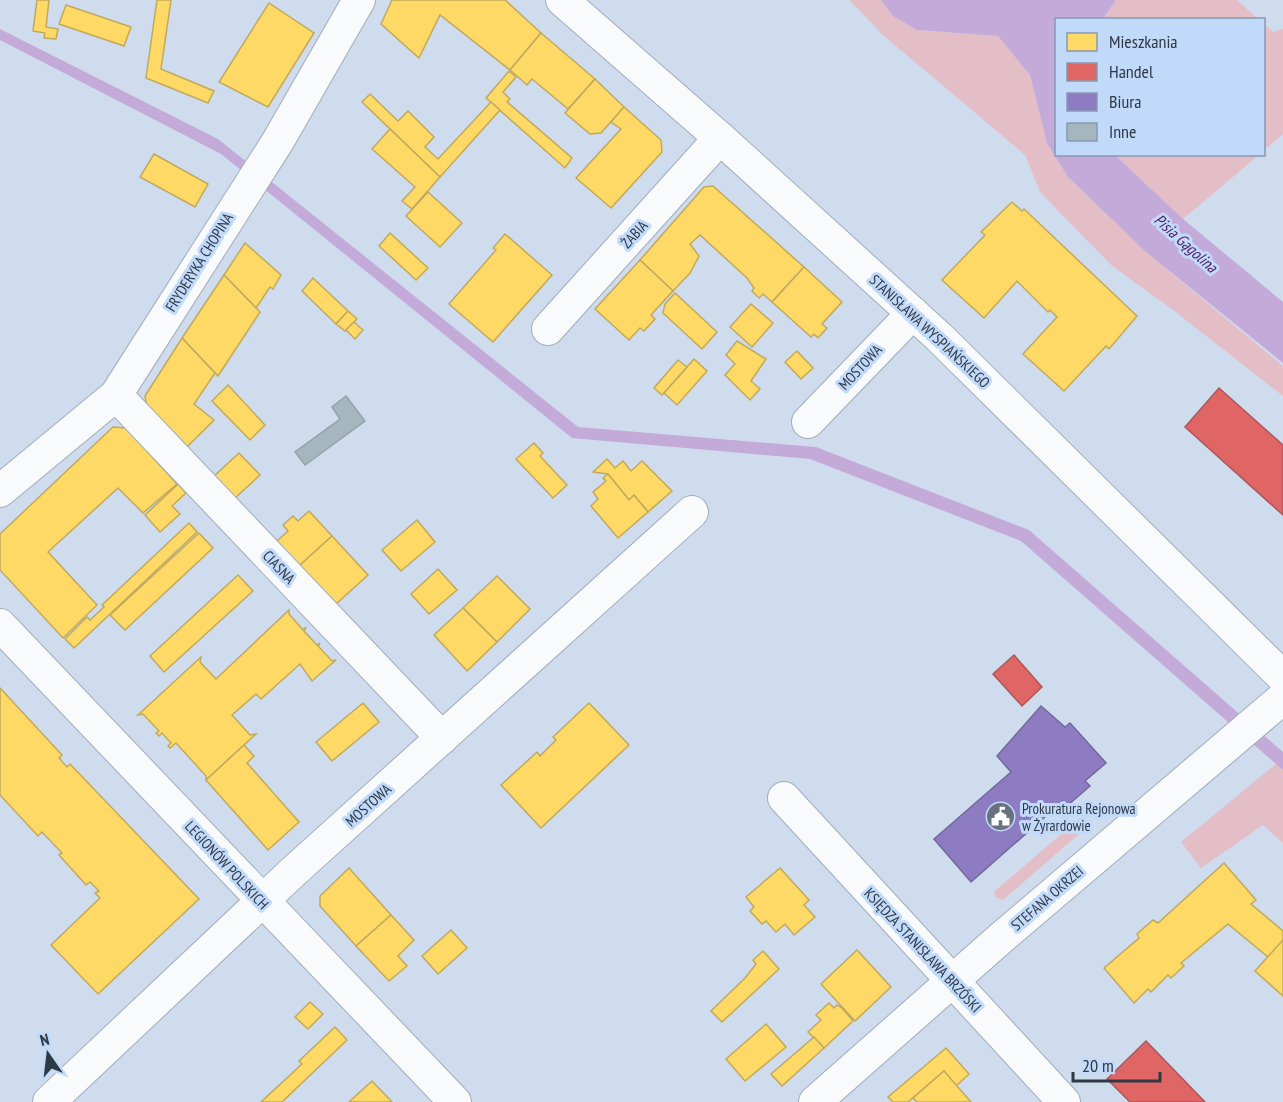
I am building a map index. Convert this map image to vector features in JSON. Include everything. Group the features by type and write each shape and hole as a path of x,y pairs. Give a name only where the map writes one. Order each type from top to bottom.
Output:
{"street":[{"name":"FRYDERYKA CHOPINA","path":"0,491 116,395 278,141 359,0"},
{"name":"STANISŁAWA WYSPIAŃSKIEGO","path":"562,0 720,138 913,314 1283,677"},
{"name":"ŻABIA","path":"548,329 720,138"},
{"name":"MOSTOWA","path":"808,422 913,314"},
{"name":"CIASNA","path":"116,395 442,738"},
{"name":"MOSTOWA","path":"49,1102 262,902 692,512"},
{"name":"LEGIONÓW POLSKICH","path":"0,625 455,1102"},
{"name":"STEFANA OKRZEI","path":"815,1102 953,983 1001,938 1276,703"},
{"name":"KSIĘDZA STANISŁAWA BRZÓSKI","path":"784,798 1064,1102"}],"shaded area":[{"path":"849,0 881,0 893,16 917,30 998,36 1030,75 1047,143 1068,177 1146,252 1283,366 1283,396 1111,265 1040,192 1025,155 884,36"},
{"path":"1116,0 1237,0 1257,18 1104,18"},
{"path":"1265,25 1273,32 1283,29 1283,134 1265,149"},
{"path":"1116,156 1258,156 1183,219"},
{"path":"1283,758 1283,843 1263,825 1201,868 1181,842"},
{"path":"1080,818 1087,820 1087,827 1003,900 995,897 994,892"}],"water":[{"path":"881,0 1116,0 1104,18 1055,18 1055,156 1047,143 1030,75 998,36 917,30 893,16"},
{"path":"0,29 218,139 578,427 816,447 1029,530 1283,752 1283,770 1021,541 810,459 572,438 221,154 0,40"},
{"name":"Pisia Gągolina","path":"1055,156 1116,156 1183,219 1283,302 1283,363 1146,252 1068,177"}],"building: Mieszkania":[{"path":"37,0 49,0 46,27 58,29 56,39 44,38 45,33 33,31"},
{"path":"157,0 171,0 161,69 214,91 208,103 146,78"},
{"path":"392,0 505,0 541,33 510,70 440,15 419,58 381,24"},
{"path":"269,3 314,33 268,107 219,82"},
{"path":"66,5 131,27 124,46 59,24"},
{"path":"541,33 595,79 568,109 532,79 527,85 510,70"},
{"path":"509,71 516,77 503,92 510,99 507,102 572,158 565,168 486,98"},
{"path":"595,79 624,107 601,133 590,134 565,113"},
{"path":"370,94 398,121 408,111 434,137 425,147 438,159 491,102 500,110 440,177 362,102"},
{"path":"624,107 661,140 662,152 611,208 576,178 621,129 611,122"},
{"path":"390,129 440,177 412,209 402,201 415,187 372,149"},
{"path":"154,154 208,184 195,207 140,177"},
{"path":"713,186 804,267 772,302 763,294 759,298 752,291 754,288 747,278 700,235 690,244 699,256 690,273 673,291 640,260 704,187"},
{"path":"428,192 462,223 440,247 406,216"},
{"path":"1012,202 1022,211 1024,209 1137,316 1109,349 1106,346 1064,391 1023,354 1057,317 1050,310 1048,312 1017,281 984,318 942,280 985,235 981,232"},
{"path":"390,233 428,268 416,280 379,246"},
{"path":"505,234 552,275 493,342 449,304 496,250 493,248"},
{"path":"245,243 281,275 273,289 270,287 256,308 224,275"},
{"path":"640,260 673,291 651,315 655,319 644,331 640,328 629,340 595,309"},
{"path":"804,267 842,302 822,324 827,328 818,338 814,334 811,337 772,302"},
{"path":"224,275 260,312 218,376 182,338"},
{"path":"313,278 348,311 336,324 302,291"},
{"path":"675,293 717,332 702,349 663,313 665,304"},
{"path":"751,304 773,323 752,347 730,327"},
{"path":"348,311 357,319 345,331 336,324"},
{"path":"354,322 363,330 355,339 346,330"},
{"path":"182,338 215,373 194,404 214,420 186,448 147,408 145,396"},
{"path":"737,341 766,359 751,381 760,389 750,400 725,375 735,364 726,355"},
{"path":"797,351 813,368 801,379 785,362"},
{"path":"694,359 707,371 677,405 664,393"},
{"path":"678,360 687,367 662,395 654,388"},
{"path":"228,385 265,425 250,440 212,401"},
{"path":"113,427 126,428 177,484 143,513 118,488 48,552 97,605 63,638 0,570 0,534"},
{"path":"534,443 543,453 540,456 567,485 553,498 516,459"},
{"path":"239,453 260,475 234,499 213,477"},
{"path":"607,459 615,468 623,461 631,471 642,461 672,491 648,512 634,495 629,500 608,474 593,472"},
{"path":"608,474 629,500 634,495 648,512 618,538 591,506 598,499 593,492 606,481 603,478"},
{"path":"178,484 186,493 172,506 180,514 160,532 145,515"},
{"path":"309,511 332,536 299,566 277,541 288,531 283,525 293,516 298,521"},
{"path":"417,520 435,542 401,571 382,550"},
{"path":"189,523 197,532 74,648 65,639 87,617 90,620 104,607 102,605"},
{"path":"199,533 213,548 125,630 110,615"},
{"path":"332,536 368,575 335,605 299,566"},
{"path":"438,569 457,590 429,614 411,594"},
{"path":"238,575 253,591 164,672 150,656"},
{"path":"497,576 530,609 497,642 463,608"},
{"path":"463,608 497,642 467,671 434,635"},
{"path":"289,610 289,614 303,630 306,627 304,631 317,645 320,643 318,646 332,661 336,660 312,681 300,664 261,699 256,694 232,715 250,735 256,734 206,780 206,776 176,743 170,748 168,746 171,743 162,733 159,736 156,733 159,731 143,714 138,715 201,657 200,662 216,679"},
{"path":"0,688 62,755 59,758 67,767 70,764 199,899 98,994 51,945 100,898 95,893 99,891 90,882 86,885 59,855 62,853 42,832 38,836 0,795"},
{"path":"363,703 379,722 332,761 316,742"},
{"path":"589,703 629,745 541,828 501,785 537,752 540,756 556,740 553,737"},
{"path":"244,745 254,756 247,763 299,822 268,850 206,780"},
{"path":"1224,863 1256,900 1251,904 1283,931 1283,940 1268,957 1228,924 1181,963 1184,966 1171,978 1168,975 1151,992 1148,989 1134,1003 1104,968 1139,938 1137,934 1153,920 1158,923"},
{"path":"349,868 391,915 356,946 320,906 320,896"},
{"path":"780,868 809,900 804,905 815,917 794,935 785,924 776,932 766,921 762,924 750,911 754,907 746,897"},
{"path":"391,915 414,940 398,956 407,966 389,981 356,946"},
{"path":"451,930 467,948 438,974 422,956"},
{"path":"1283,940 1283,996 1255,971"},
{"path":"857,950 891,987 855,1021 821,984"},
{"path":"763,951 779,969 722,1022 711,1011 745,978 756,964 753,960"},
{"path":"310,1002 323,1014 308,1029 295,1017"},
{"path":"829,1003 834,1008 837,1005 842,1008 853,1021 824,1048 808,1032 821,1020 816,1015"},
{"path":"766,1024 786,1047 745,1081 726,1059"},
{"path":"335,1027 347,1040 282,1102 261,1102 302,1064 299,1061"},
{"path":"814,1037 824,1048 782,1086 771,1074"},
{"path":"946,1048 969,1074 956,1086 944,1071 908,1102 893,1102 888,1097"},
{"path":"944,1071 971,1102 917,1102 913,1098"},
{"path":"372,1081 392,1102 349,1102"}],"building: Handel":[{"path":"1219,388 1283,445 1283,515 1185,427"},
{"path":"1014,655 1042,687 1022,706 993,674"},
{"path":"1146,1041 1205,1102 1130,1102 1107,1079"}],"building: Biura":[{"path":"1041,706 1065,727 1070,723 1106,763 1085,781 1090,786 1067,806 1063,801 971,882 934,839 1011,772 997,756"}],"building: Inne":[{"path":"346,396 365,421 305,465 295,452 340,419 332,407"}],"place":[{"name":"Prokuratura Rejonowa w Żyrardowie","path":"1001,817"}]}
